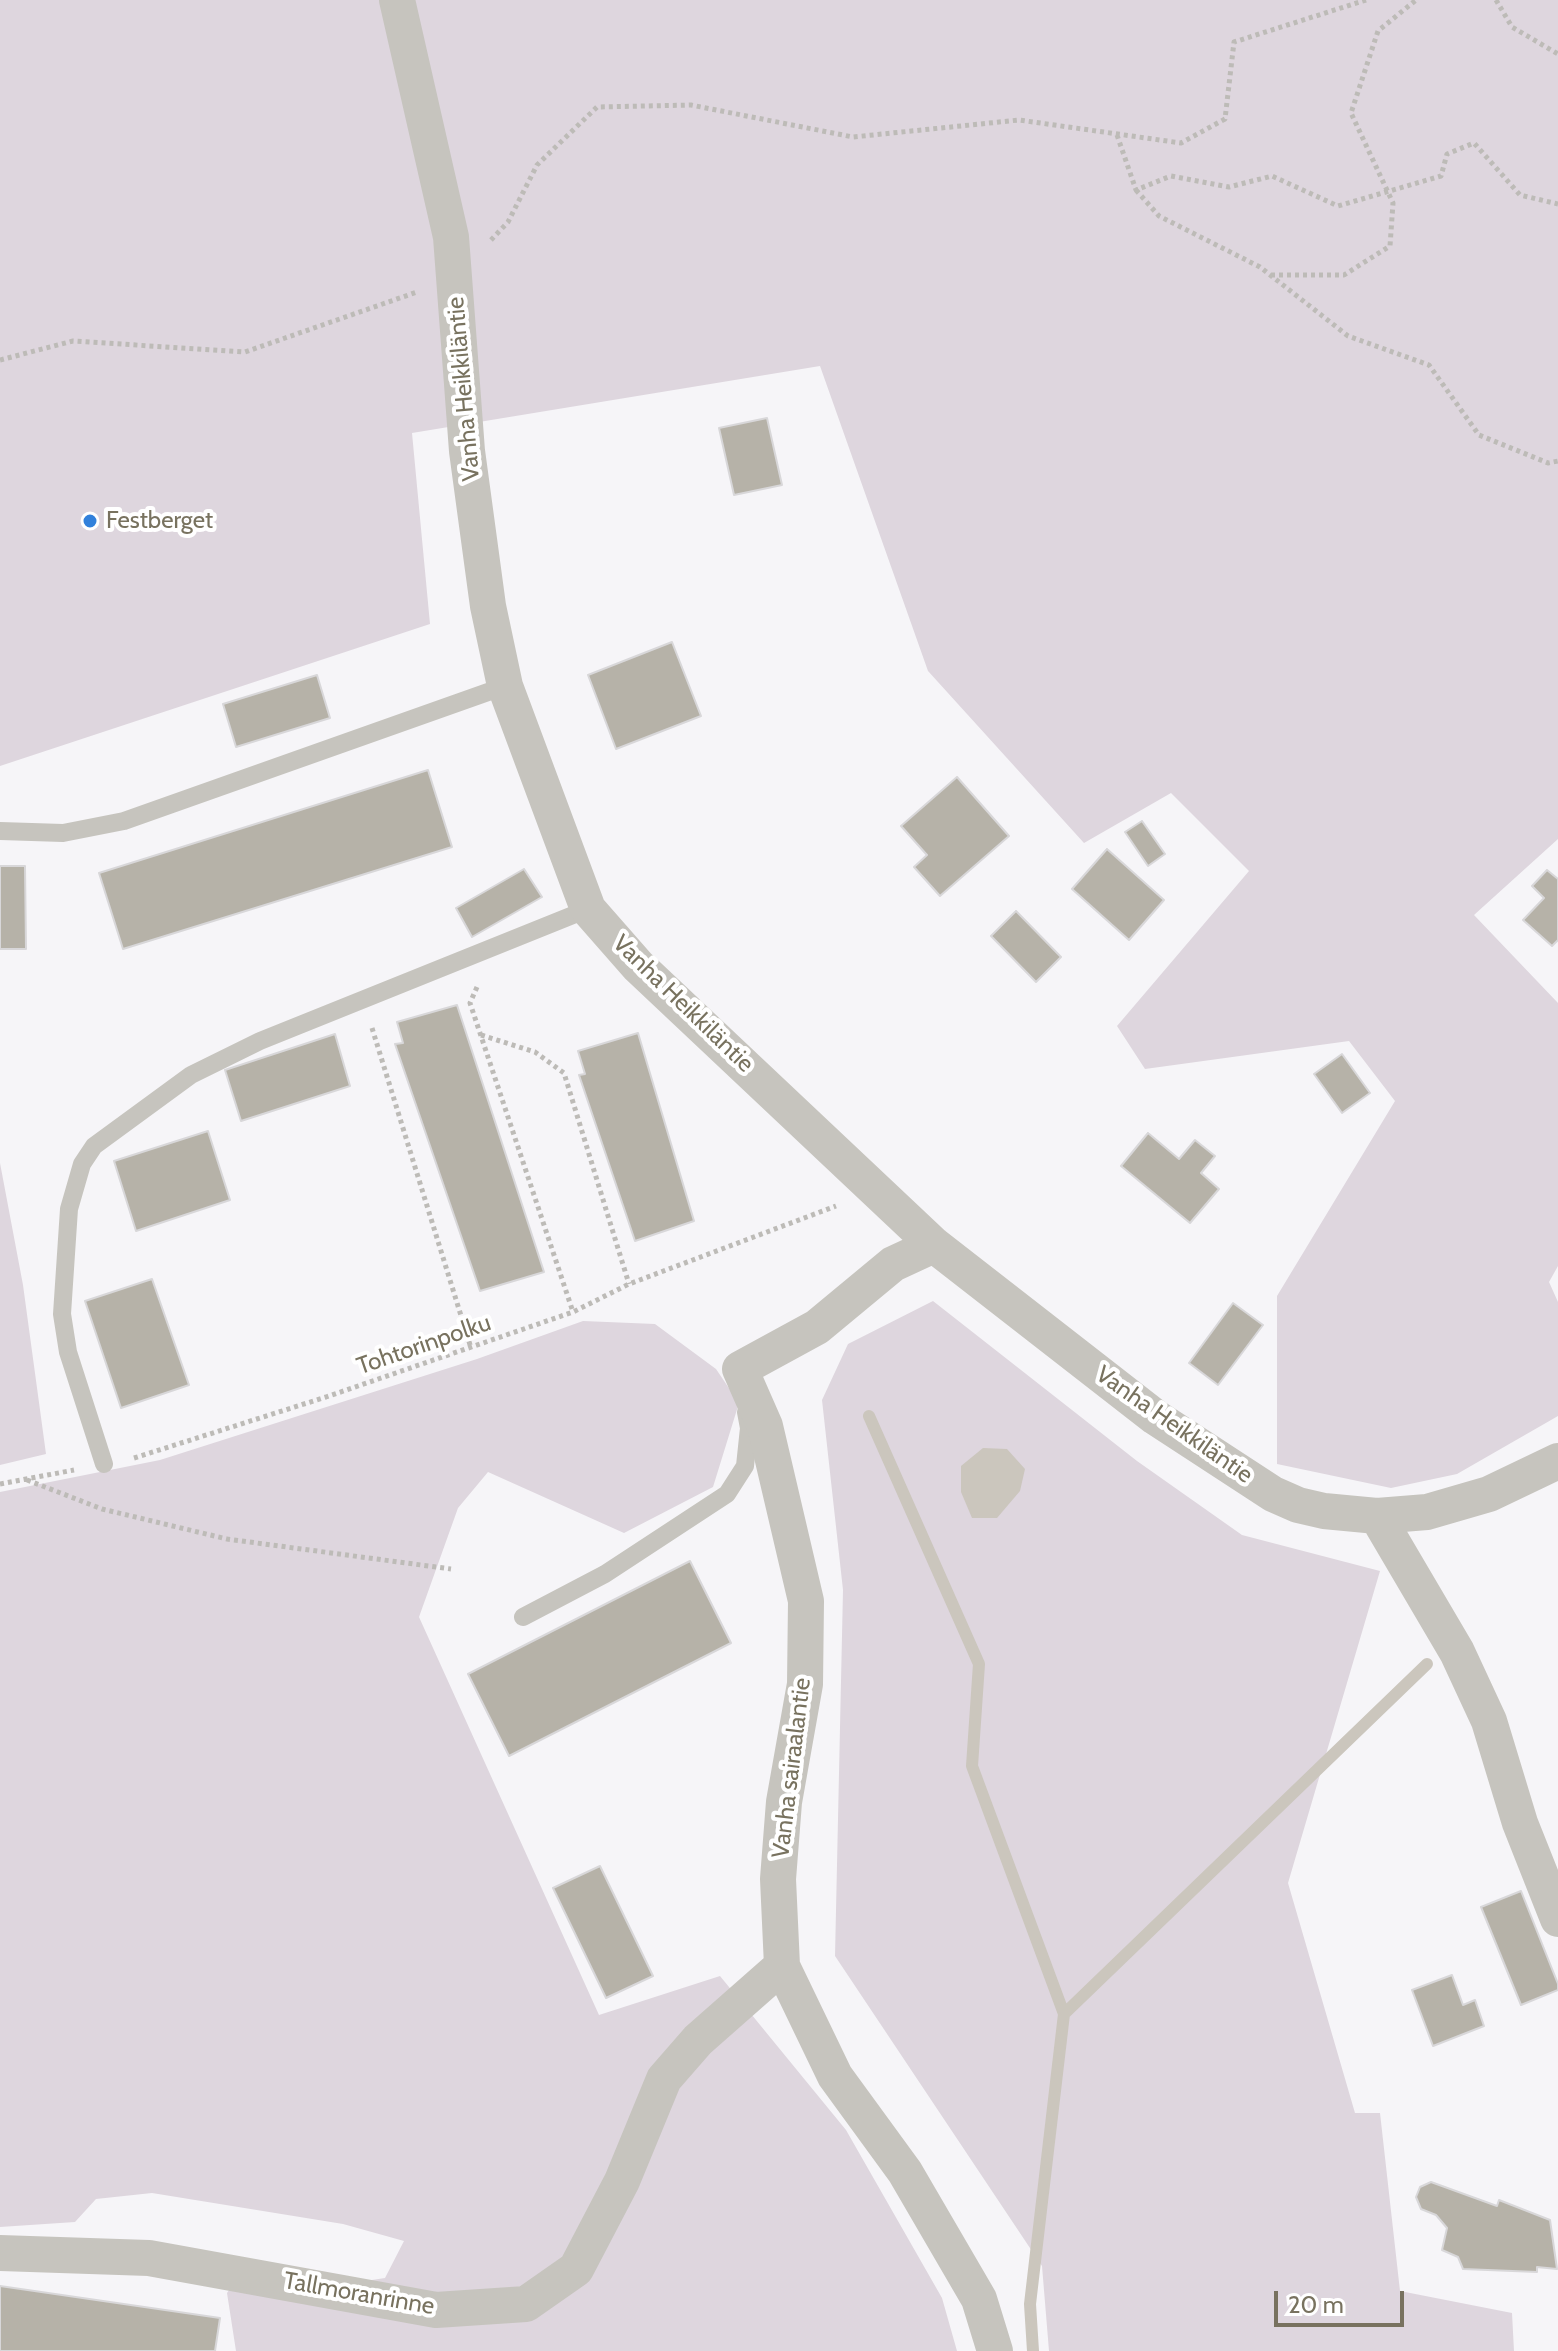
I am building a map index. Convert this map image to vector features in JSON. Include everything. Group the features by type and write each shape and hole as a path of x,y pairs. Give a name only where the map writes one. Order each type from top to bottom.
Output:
{"street":[{"name":"Vanha Heikkiläntie","path":"397,0 451,237 467,451 488,606 505,686 588,909 638,966 934,1245 1155,1417 1273,1494 1298,1505 1324,1511 1377,1516 1427,1512 1489,1494 1558,1461"},
{"path":"740,1369 817,1327 893,1264 934,1245"},
{"name":"Vanha sairaalantie","path":"740,1369 765,1426 806,1601 805,1684 784,1802 778,1879 782,1966 835,2076 905,2172 979,2299 995,2351"},
{"path":"1377,1516 1457,1652 1489,1721 1520,1823 1558,1919"},
{"name":"Tallmoranrinne","path":"0,2253 149,2258 436,2310 526,2304 576,2269 622,2181 664,2079 698,2040 782,1966"}],"lane":[{"path":"0,831 63,833 124,821 505,686"},
{"path":"104,1464 68,1352 62,1314 69,1209 82,1164 94,1146 191,1075 260,1041 588,909"},
{"path":"523,1617 605,1574 727,1494 745,1466 749,1428 740,1369"}],"path":[{"path":"0,360 73,341 245,352 454,280 508,222 537,165 597,107 691,105 853,137 1019,120 1181,143 1225,119 1234,42 1366,0"},
{"path":"1270,275 1344,275 1390,246 1393,203 1351,113 1378,31 1416,0"},
{"path":"1496,0 1512,27 1558,54"},
{"path":"1117,134 1136,190 1159,216 1270,275 1348,336 1429,365 1479,435 1548,463 1558,461"},
{"path":"1136,190 1171,176 1229,187 1272,176 1338,206 1441,176 1447,154 1474,143 1520,195 1558,204"},
{"path":"496,947 470,1003 573,1312"},
{"path":"363,998 471,1348"},
{"path":"480,1034 535,1052 564,1073 629,1284"},
{"name":"Tohtorinpolku","path":"0,1484 147,1455 471,1348 573,1312 629,1284 848,1202"},
{"path":"26,1479 102,1509 227,1539 451,1569"}],"shaded area":[{"path":"0,0 1558,0 1558,839 1474,915 1558,1003 1558,1266 1549,1282 1558,1302 1558,1416 1457,1474 1391,1488 1277,1464 1277,1296 1395,1101 1349,1041 1145,1069 1117,1026 1249,871 1171,793 1084,843 928,671 820,366 412,433 430,624 0,766"},
{"path":"0,1163 23,1285 46,1454 0,1465"},
{"path":"933,1301 1137,1461 1242,1535 1380,1571 1288,1883 1355,2113 1380,2113 1400,2291 1512,2313 1514,2351 1049,2351 1042,2266 835,1956 843,1590 822,1400 848,1344"},
{"path":"583,1321 655,1324 716,1369 739,1403 713,1487 624,1533 488,1472 458,1508 419,1617 599,2015 720,1976 846,2130 942,2298 957,2351 236,2351 227,2293 249,2262 339,2285 385,2278 404,2241 343,2224 152,2193 96,2199 75,2222 0,2227 0,1492 160,1460 477,1359"},
{"path":"983,1448 1007,1449 1025,1469 1020,1491 997,1518 972,1518 961,1492 961,1466"}],"building":[{"path":"767,418 782,485 734,495 719,428"},
{"path":"672,642 701,716 616,749 588,675"},
{"path":"317,675 330,718 236,747 223,704"},
{"path":"428,770 452,847 123,949 99,873"},
{"path":"957,777 1009,836 940,896 914,867 927,855 901,826"},
{"path":"1142,821 1165,854 1148,866 1125,832"},
{"path":"1107,849 1164,900 1129,940 1072,889"},
{"path":"0,866 25,866 26,949 0,949"},
{"path":"524,869 542,897 472,937 456,908"},
{"path":"1547,870 1558,879 1558,940 1552,946 1523,920 1544,898 1532,886"},
{"path":"1016,911 1061,957 1036,982 991,936"},
{"path":"457,1005 544,1272 480,1291 395,1044 403,1043 397,1022"},
{"path":"638,1033 694,1221 635,1241 579,1075 585,1074 578,1051"},
{"path":"335,1034 350,1086 241,1121 225,1070"},
{"path":"1342,1054 1370,1093 1342,1113 1314,1074"},
{"path":"208,1131 230,1200 136,1231 114,1161"},
{"path":"1148,1133 1179,1159 1195,1140 1215,1156 1201,1173 1219,1189 1190,1223 1121,1166"},
{"path":"152,1279 189,1385 121,1408 85,1301"},
{"path":"1233,1303 1263,1325 1218,1385 1189,1363"},
{"path":"690,1561 731,1643 509,1756 468,1674"},
{"path":"600,1866 653,1976 606,1998 553,1888"},
{"path":"1521,1891 1558,1990 1521,2005 1481,1907"},
{"path":"1452,1975 1463,2005 1475,2000 1484,2026 1433,2046 1412,1990"},
{"path":"1431,2182 1497,2206 1499,2200 1550,2220 1557,2269 1537,2267 1537,2272 1463,2269 1458,2257 1442,2250 1447,2228 1436,2215 1421,2209 1416,2197 1420,2187"},
{"path":"0,2286 220,2318 215,2351 0,2351"}],"waterway":[{"path":"869,1416 979,1664 972,1766 1064,2014"},
{"path":"1033,2351 1030,2304 1064,2014 1427,1664"}],"place":[{"name":"Festberget","path":"90,521"}]}
